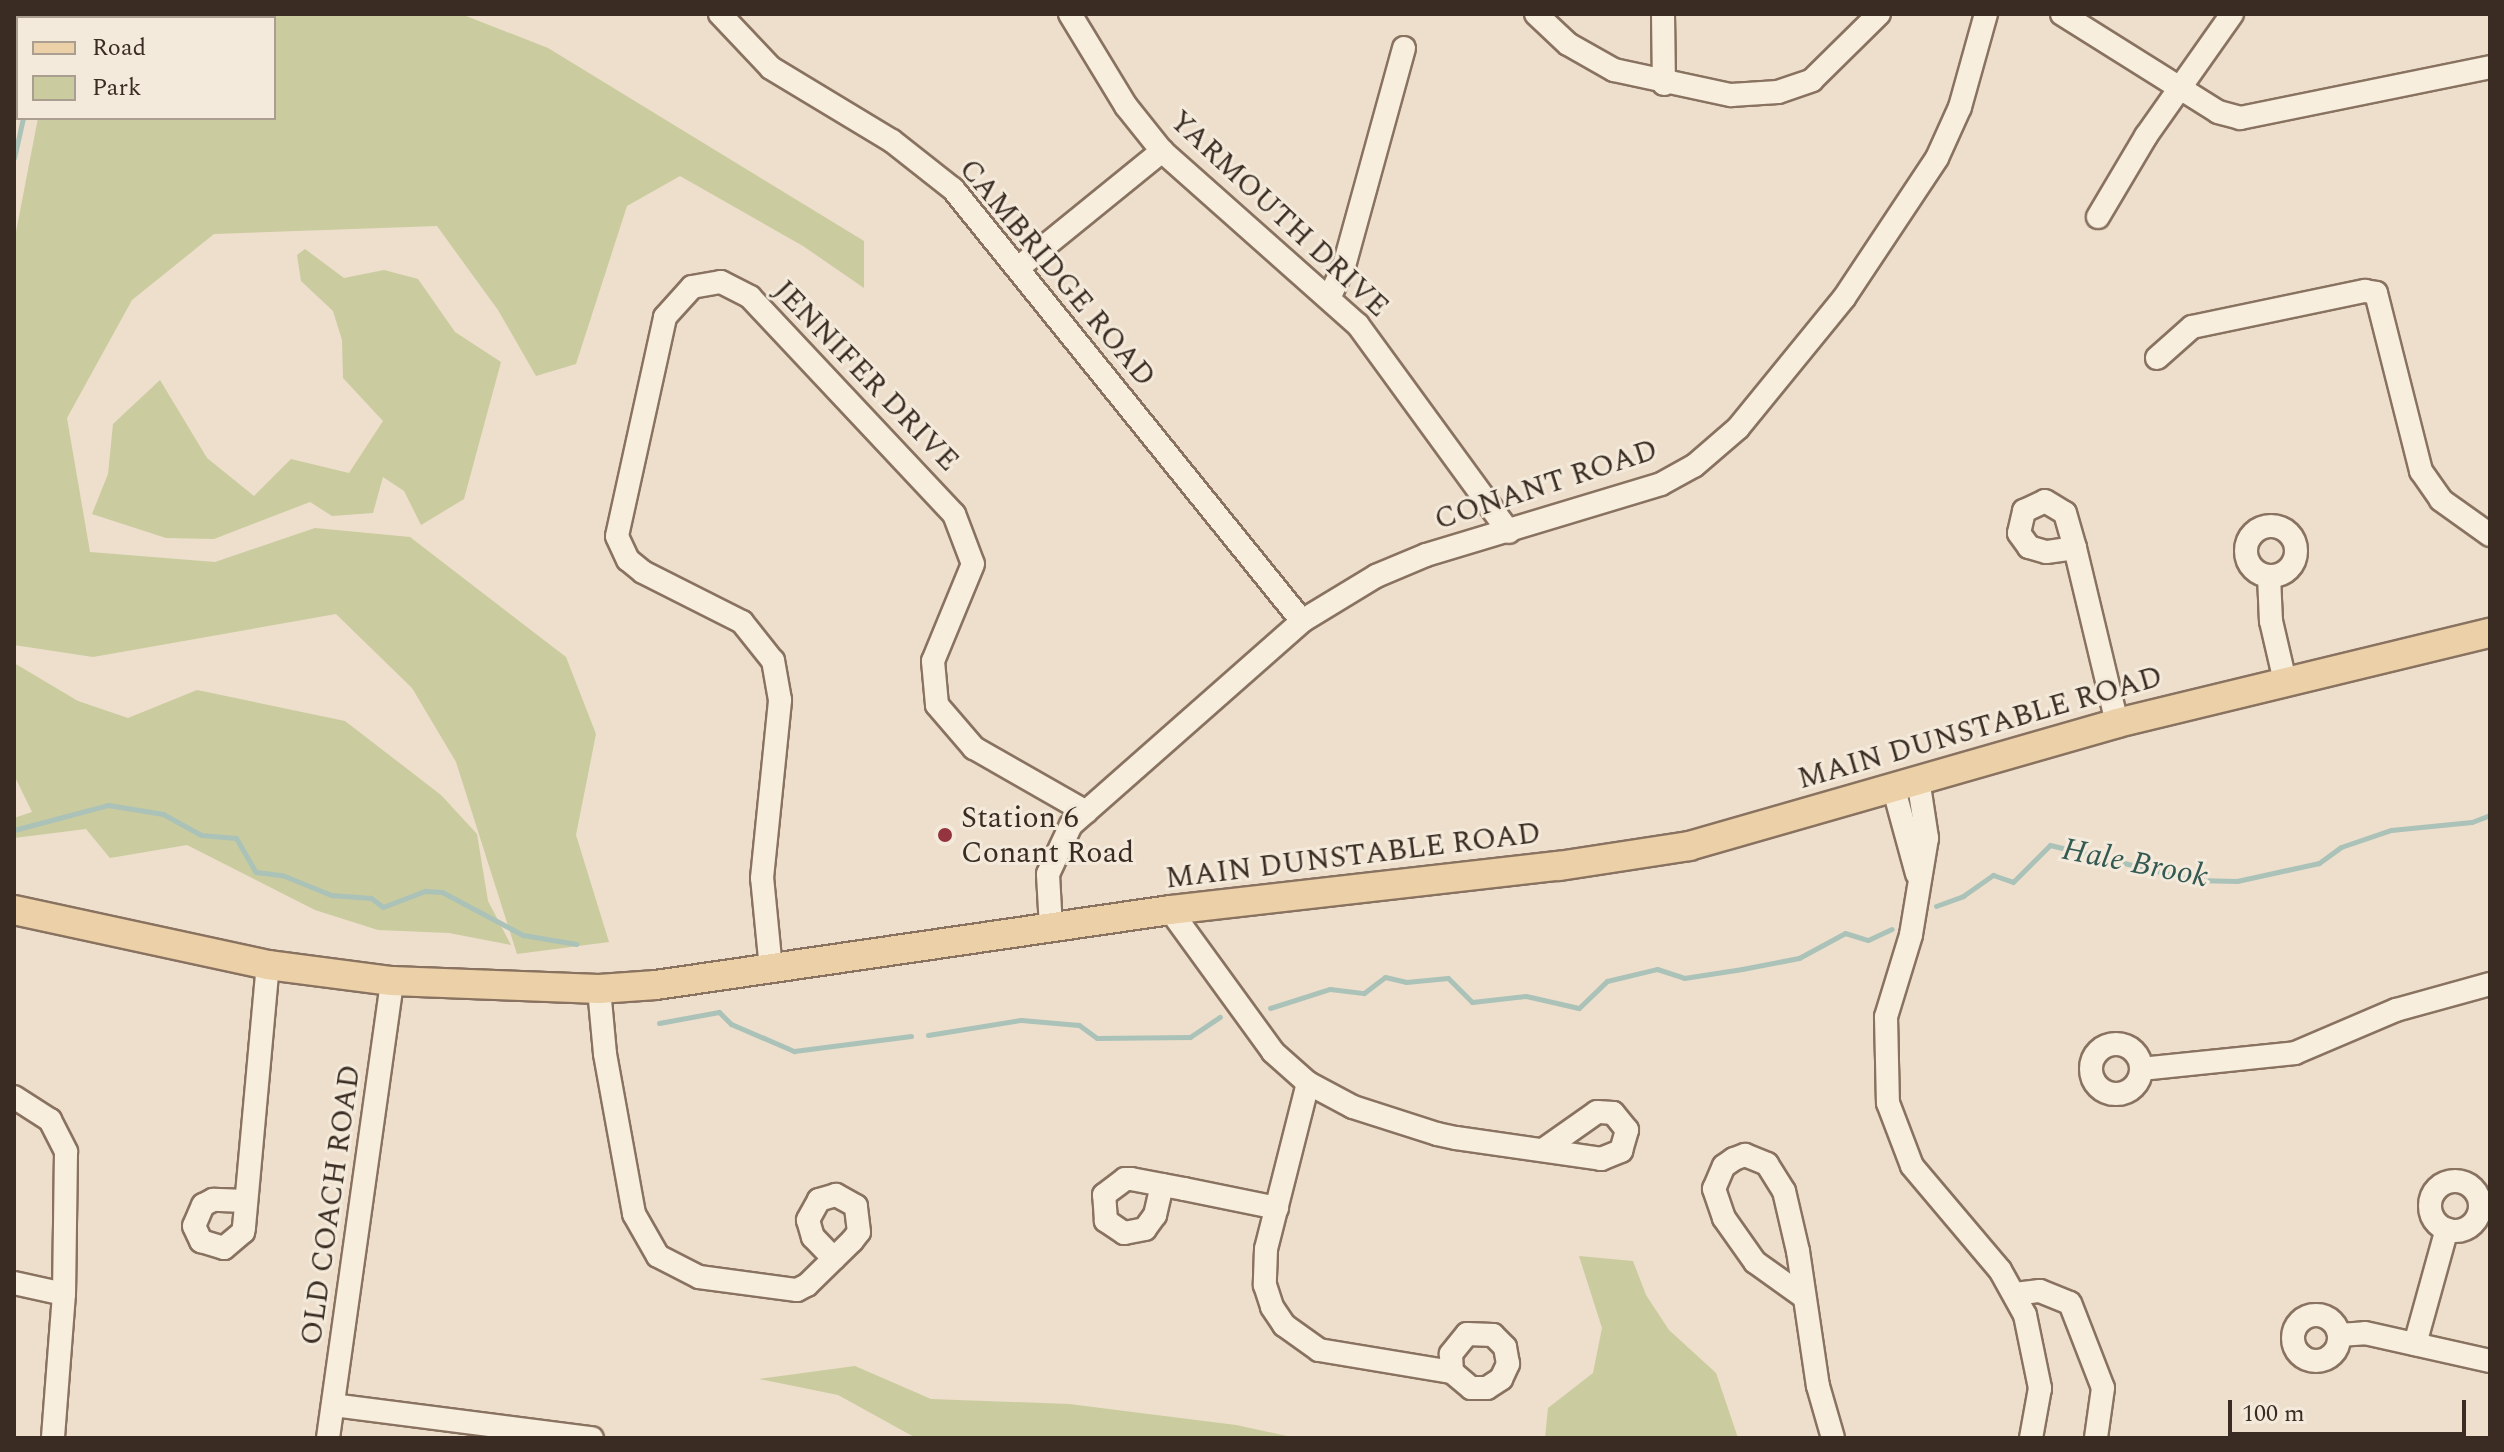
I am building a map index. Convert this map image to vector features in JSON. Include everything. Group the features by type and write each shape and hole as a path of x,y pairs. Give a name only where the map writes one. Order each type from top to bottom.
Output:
{"main road":[{"name":"MAIN DUNSTABLE ROAD","path":"14,910 268,965 392,981 599,989 771,969 1170,910 1631,857 1743,832 2117,723 2490,633"}],"street":[{"name":"CAMBRIDGE ROAD","path":"720,14 789,81 935,172 1018,268 1302,621"},
{"name":"YARMOUTH DRIVE","path":"1070,14 1109,81 1162,151 1240,224 1330,296 1381,352 1509,532"},
{"path":"1536,14 1597,63 1664,84 1731,95 1796,87 1829,67 1879,14"},
{"path":"1663,14 1664,84"},
{"name":"CONANT ROAD","path":"1051,928 1052,858 1086,812 1302,621 1376,576 1426,555 1509,532 1678,476 1738,428 1777,386 1844,298 1937,158 1960,107 1986,14"},
{"path":"2062,14 2218,112 2260,118 2490,67"},
{"path":"2098,217 2179,89 2232,14"},
{"path":"1330,296 1344,266 1404,48"},
{"path":"1018,268 1162,151"},
{"name":"JENNIFER DRIVE","path":"771,969 762,878 780,700 773,661 742,622 643,572 628,560 617,536 665,317 692,287 721,282 750,297 954,514 973,564 933,661 937,705 974,748 1086,812"},
{"path":"2157,358 2192,327 2365,291 2376,293 2421,471 2441,500 2490,535"},
{"path":"2075,548 2117,723"},
{"path":"2269,576 2271,621 2285,681"},
{"path":"1906,783 1917,876 1911,935 1886,1017 1888,1103 1912,1166 2015,1294 2038,1362 2040,1388 2031,1438"},
{"path":"1170,910 1253,1028 1308,1083 1353,1107 1420,1130 1543,1150"},
{"path":"246,1201 268,965"},
{"name":"OLD COACH ROAD","path":"328,1438 392,981"},
{"path":"2141,1069 2295,1053 2396,1010 2490,984"},
{"path":"599,989 605,1054 634,1214 658,1256 699,1277 791,1291 807,1285 834,1259"},
{"path":"1308,1083 1266,1249 1265,1285 1284,1325 1319,1350 1341,1357 1452,1372"},
{"path":"14,1097 50,1120 66,1152 64,1294 53,1438"},
{"path":"1804,1297 1755,1262 1724,1218 1714,1189 1724,1166 1734,1159 1757,1158 1777,1174 1792,1221 1804,1297 1818,1386 1833,1438"},
{"path":"2462,1182 2484,1198 2472,1224 2447,1229 2431,1211 2438,1188 2462,1182"},
{"path":"1162,1185 1277,1208"},
{"path":"2415,1344 2447,1229"},
{"path":"14,1283 64,1294"},
{"path":"2015,1294 2040,1291 2070,1303 2103,1388 2096,1438"},
{"path":"2339,1335 2356,1332 2490,1361"},
{"path":"333,1405 592,1438"}],"green space":[{"path":"461,14 548,48 864,241 864,288 803,246 680,176 627,206 576,364 536,376 498,310 437,226 214,234 132,300 67,418 90,552 215,562 315,528 410,537 566,657 596,734 576,835 609,942 517,954 456,762 412,688 336,614 93,657 14,645 14,242 38,120 276,120 276,16 57,16"},
{"path":"305,249 344,278 384,270 418,279 455,332 501,362 464,499 421,525 404,491 383,477 373,513 332,516 310,502 214,539 166,538 92,514 108,474 113,424 160,380 207,458 254,496 291,459 349,473 383,421 343,378 342,340 333,311 301,281 297,255"},
{"path":"14,663 78,701 128,718 197,690 345,721 441,795 477,834 488,901 511,945 449,933 378,930 315,910 187,845 110,858 86,829 14,838 14,818 32,812 14,775"},
{"path":"1579,1256 1633,1261 1646,1295 1669,1330 1716,1373 1738,1438 1545,1438 1548,1408 1593,1373 1602,1328"},
{"path":"855,1366 931,1399 1069,1404 1236,1425 1296,1438 916,1438 838,1395 759,1379"}],"waterway":[{"path":"14,158 23,120"},
{"name":"Hale Brook","path":"14,830 108,805 163,814 201,835 236,838 256,872 282,875 331,895 371,898 383,907 425,891 442,892 523,935 576,944"},
{"name":"Hale Brook","path":"1936,906 1963,896 1993,875 2013,882 2050,845 2194,880 2237,881 2319,863 2341,847 2391,830 2472,822 2490,815"},
{"name":"Hale Brook","path":"1270,1008 1330,989 1364,993 1385,977 1406,982 1448,978 1472,1002 1526,996 1579,1008 1607,981 1657,969 1684,978 1742,969 1799,958 1845,933 1868,940 1892,929"},
{"name":"Hale Brook","path":"659,1023 719,1012 731,1024 794,1051 911,1036"},
{"name":"Hale Brook","path":"928,1035 1021,1020 1079,1025 1097,1038 1190,1037 1220,1017"}],"place":[{"name":"Station 6 Conant Road","path":"945,835"}]}
